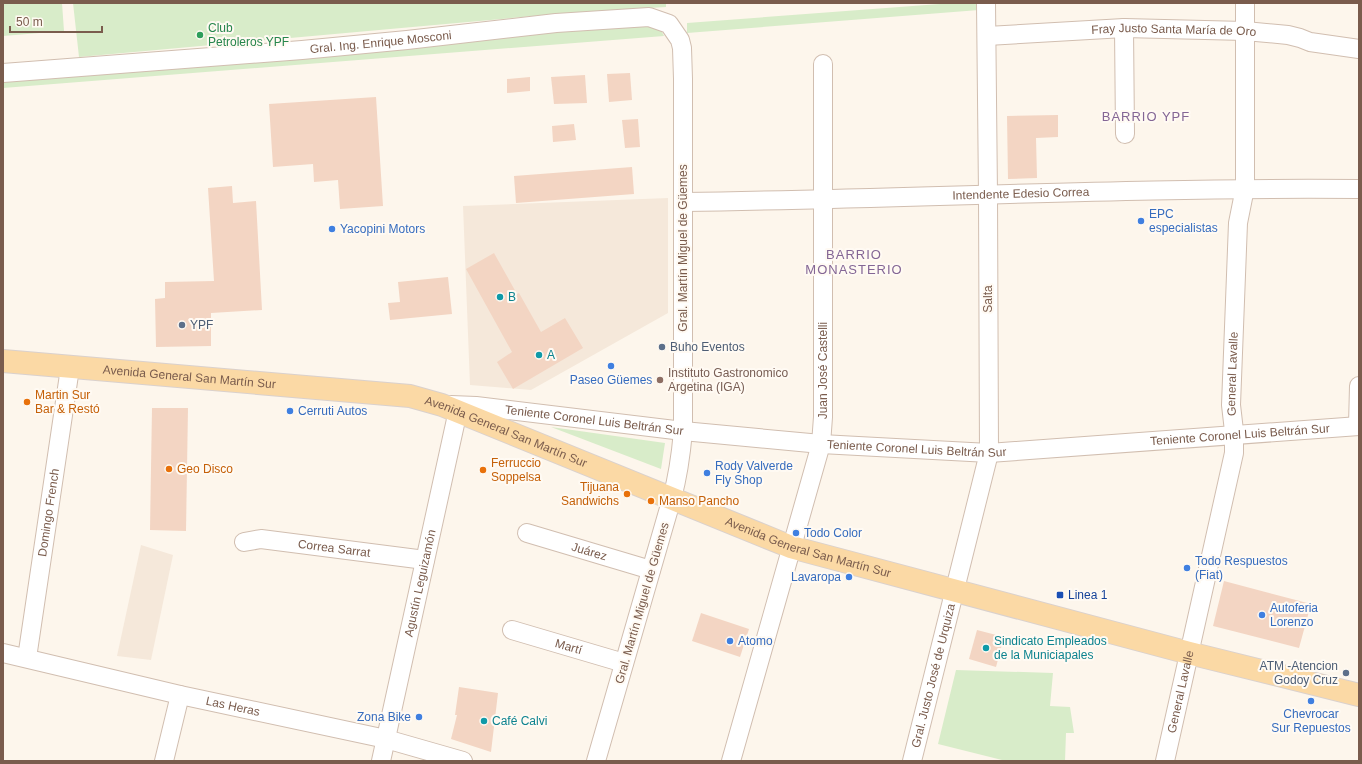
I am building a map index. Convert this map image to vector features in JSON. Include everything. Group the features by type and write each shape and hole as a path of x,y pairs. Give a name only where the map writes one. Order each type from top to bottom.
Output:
{"main road":[{"name":"Avenida General San Martín Sur","path":"3,361 70,368 410,396 459,407 791,547 1189,653 1359,695"}],"street":[{"name":"Salta","path":"955,590 988,453 986,3"},
{"name":"General Lavalle","path":"1165,761 1233,458 1235,436 1231,410 1238,223 1245,188 1245,3"},
{"name":"Gral. Ing. Enrique Mosconi","path":"3,73 302,50 556,23 649,17 662,20"},
{"name":"Gral. Martín Miguel de Güemes","path":"596,761 672,498 680,462 683,431 684,202 682,48 676,32 669,24 662,20"},
{"name":"Fray Justo Santa María de Oro","path":"987,36 1124,28 1245,31 1288,35 1310,42 1359,49"},
{"path":"1124,28 1125,134"},
{"name":"Juan José Castelli","path":"731,761 821,444 823,417 823,64"},
{"name":"Intendente Edesio Correa","path":"684,202 824,200 1245,188 1359,189"},
{"name":"Domingo French","path":"27,658 70,368"},
{"path":"1359,386 1359,426"},
{"name":"Teniente Coronel Luis Beltrán Sur","path":"459,407 821,444 988,453 1359,426"},
{"name":"Agustín Leguizamón","path":"381,761 459,407"},
{"name":"Juárez","path":"527,534 651,570"},
{"name":"Correa Sarrat","path":"244,542 261,539 425,560"},
{"name":"Gral. Justo José de Urquiza","path":"912,761 955,590"},
{"name":"Martí","path":"512,630 624,663"},
{"name":"Las Heras","path":"3,653 180,695 386,739 463,761"},
{"path":"164,761 180,695"}],"shaded area":[{"path":"668,198 668,313 531,390 470,385 463,206"},
{"path":"141,545 173,555 151,660 117,656"}],"green space":[{"path":"3,3 62,3 64,31 3,36"},
{"name":"Club Petroleros YPF","path":"73,3 666,3 666,7 567,13 79,57"},
{"path":"953,3 979,3 979,10 687,33 687,23"},
{"path":"644,25 661,30 664,36 3,88 3,78 548,31"},
{"path":"551,427 665,443 661,469"},
{"path":"956,670 1053,673 1050,706 1070,707 1074,733 1066,733 1065,761 1006,761 938,744"}],"building":[{"path":"630,73 632,100 609,102 607,74"},
{"path":"585,75 587,103 554,104 551,77"},
{"path":"530,77 530,91 507,93 507,79"},
{"path":"376,97 383,206 340,209 338,180 314,182 313,164 273,167 269,104"},
{"path":"1058,115 1058,137 1036,138 1037,178 1008,179 1007,116"},
{"path":"638,119 640,147 625,148 622,120"},
{"path":"574,124 576,140 553,142 552,126"},
{"path":"632,167 634,194 516,203 514,176"},
{"path":"232,186 233,203 256,201 262,310 211,313 211,346 156,347 155,299 165,298 165,282 214,281 208,188"},
{"path":"494,253 541,332 565,318 583,348 513,389 497,362 512,352 466,269"},
{"path":"448,277 452,314 390,320 388,303 400,302 398,282"},
{"name":"Geo Disco","path":"152,408 188,408 186,531 150,530"},
{"name":"Autoferia Lorenzo","path":"1224,581 1311,604 1299,648 1213,626"},
{"path":"701,613 749,629 740,657 692,641"},
{"name":"Sindicato Empleados de la Municiapales","path":"977,630 1004,637 996,667 969,659"},
{"name":"Café Calvi","path":"459,687 498,693 491,752 451,739 457,715 455,715"}],"place":[{"name":"Club Petroleros YPF","path":"200,35"},
{"name":"EPC especialistas","path":"1141,221"},
{"name":"Yacopini Motors","path":"332,229"},
{"name":"B","path":"500,297"},
{"name":"YPF","path":"182,325"},
{"name":"Buho Eventos","path":"662,347"},
{"name":"A","path":"539,355"},
{"name":"Paseo Güemes","path":"611,366"},
{"name":"Instituto Gastronomico Argetina (IGA)","path":"660,380"},
{"name":"Martin Sur Bar & Restó","path":"27,402"},
{"name":"Cerruti Autos","path":"290,411"},
{"name":"Geo Disco","path":"169,469"},
{"name":"Ferruccio Soppelsa","path":"483,470"},
{"name":"Rody Valverde Fly Shop","path":"707,473"},
{"name":"Tijuana Sandwichs","path":"627,494"},
{"name":"Manso Pancho","path":"651,501"},
{"name":"Todo Color","path":"796,533"},
{"name":"Todo Respuestos (Fiat)","path":"1187,568"},
{"name":"Lavaropa","path":"849,577"},
{"name":"Linea 1","path":"1060,595"},
{"name":"Autoferia Lorenzo","path":"1262,615"},
{"name":"Atomo","path":"730,641"},
{"name":"Sindicato Empleados de la Municiapales","path":"986,648"},
{"name":"ATM -Atencion Godoy Cruz","path":"1346,673"},
{"name":"Chevrocar Sur Repuestos","path":"1311,701"},
{"name":"Zona Bike","path":"419,717"},
{"name":"Café Calvi","path":"484,721"}],"district":[{"name":"BARRIO YPF","path":"1146,116"},
{"name":"BARRIO MONASTERIO","path":"854,262"}]}
